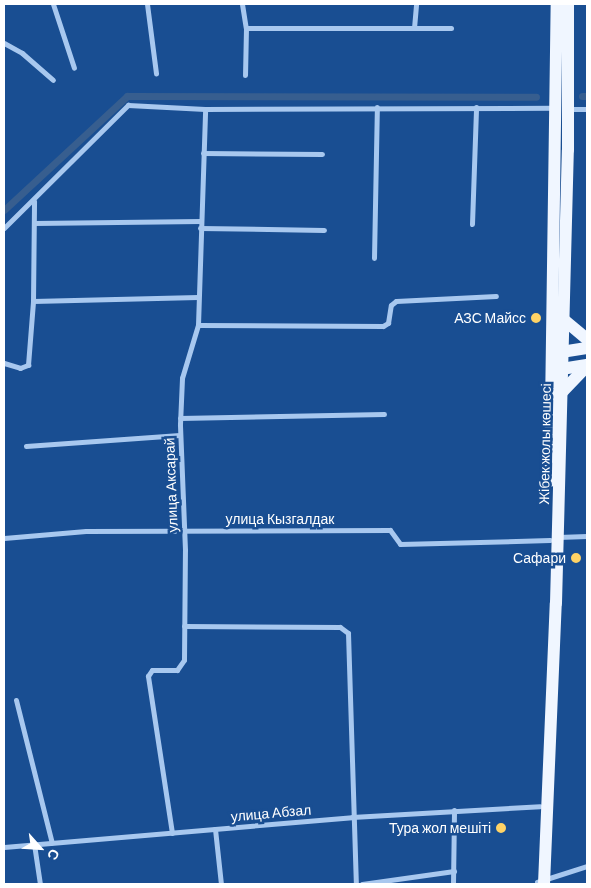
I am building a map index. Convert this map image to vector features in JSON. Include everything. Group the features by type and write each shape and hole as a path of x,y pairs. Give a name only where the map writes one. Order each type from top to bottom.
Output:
{"main road":[{"name":"Жібек жолы көшесі","path":"540,883 554,538 560,108 557,4"},
{"name":"Жібек жолы көшесі","path":"556,353 563,319 568,150 560,108 568,4"},
{"path":"563,319 587,339"},
{"path":"556,353 587,348"},
{"path":"556,370 587,366"},
{"path":"562,392 587,366"},
{"name":"Жібек жолы көшесі","path":"540,883 540,806 562,392 556,370"}],"street":[{"path":"53,4 74,68"},
{"path":"147,4 156,73"},
{"path":"242,4 246,28 245,75"},
{"path":"414,28 416,4"},
{"path":"246,28 451,28"},
{"path":"4,43 22,53 52,80"},
{"path":"4,228 128,105 205,109 476,107 587,109"},
{"path":"374,258 377,107"},
{"path":"472,224 476,107"},
{"name":"улица Аксарай","path":"172,833 148,676 152,670 177,670 182,665 185,550 182,531 180,418 182,378 198,325 205,109"},
{"path":"203,152 322,154"},
{"path":"4,363 20,368 28,365 33,302 34,200"},
{"path":"34,223 201,221"},
{"path":"200,228 324,230"},
{"path":"198,325 383,326 388,324 391,305 396,300 496,296"},
{"path":"33,302 198,297"},
{"path":"180,418 384,414"},
{"path":"26,446 180,435"},
{"name":"улица Кызгалдак","path":"4,538 86,531 390,530 400,544 554,538"},
{"path":"554,538 587,536"},
{"path":"184,626 345,628 348,633 352,817 356,884"},
{"path":"16,700 52,843"},
{"name":"улица Абзал","path":"4,847 352,817 540,806"},
{"path":"453,884 454,810"},
{"path":"215,829 221,884"},
{"path":"34,844 40,884"},
{"path":"540,883 587,866"},
{"path":"362,884 454,871"}],"waterway":[{"path":"4,210 127,96 536,97"},
{"path":"582,96 587,96"}],"place":[{"name":"АЗС Майсс","path":"536,318"},
{"name":"Сафари","path":"576,558"},
{"name":"Тура жол мешіті","path":"501,828"}]}
